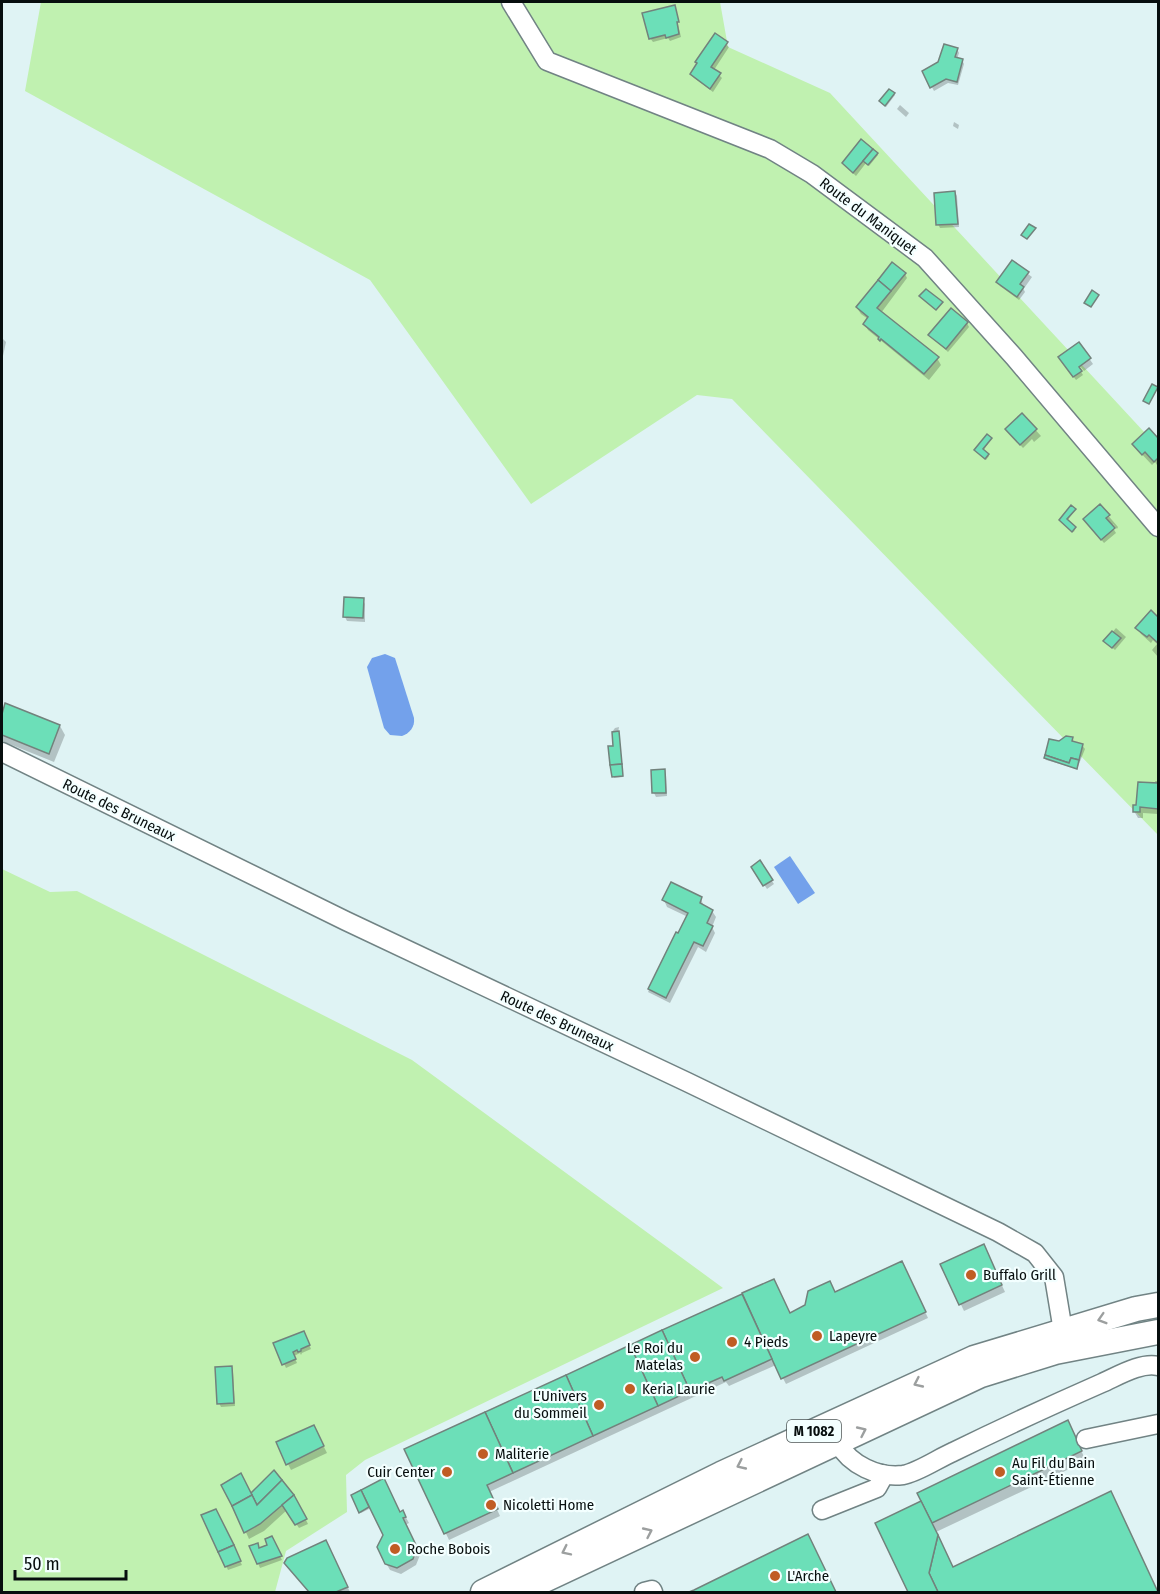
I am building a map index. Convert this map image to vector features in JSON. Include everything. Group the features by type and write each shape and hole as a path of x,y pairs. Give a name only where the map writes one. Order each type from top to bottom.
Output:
{"main road":[{"name":"M 1082","path":"519,1593 981,1375 1136,1309 1158,1305"},
{"name":"M 1082","path":"483,1593 721,1474 964,1363 1059,1342 1158,1332"}],"street":[{"name":"Route du Maniquet","path":"511,2 547,61 770,149 812,174 925,258 1014,357 1158,527"},
{"name":"Route des Bruneaux","path":"2,752 346,921 998,1232 1035,1253 1054,1277 1059,1342"},
{"path":"838,1443 851,1460 865,1468 882,1474 907,1475 1029,1415 1104,1382 1135,1369 1158,1366"},
{"path":"1086,1439 1158,1424"},
{"path":"822,1510 877,1488 882,1474"},
{"path":"644,1593 652,1590 653,1593"}],"green space":[{"path":"41,2 720,2 728,47 830,93 1158,447 1158,835 732,399 697,395 531,504 370,280 25,91"},
{"path":"2,869 50,892 77,891 412,1060 723,1288 365,1460 346,1475 347,1512 286,1551 275,1592 2,1592"}],"water":[{"path":"385,654 395,658 414,718 411,729 402,736 390,735 384,728 367,667 372,658"},
{"path":"790,856 815,893 798,904 774,867"}],"building":[{"path":"675,5 679,34 666,38 665,35 649,39 642,13"},
{"path":"715,33 728,42 711,67 721,73 710,89 690,74 697,63 695,62"},
{"path":"944,44 958,48 955,57 963,59 957,82 946,79 930,88 922,71 938,62"},
{"path":"889,89 895,93 885,106 879,101"},
{"path":"861,139 873,149 853,173 842,163"},
{"path":"873,149 878,153 868,165 863,161"},
{"path":"955,191 958,224 936,225 934,193"},
{"path":"1029,224 1036,228 1027,239 1021,235"},
{"path":"1012,260 1029,272 1020,284 1024,287 1017,297 996,282"},
{"path":"892,262 906,273 891,291 878,280"},
{"path":"878,280 891,291 877,308 939,357 924,374 881,339 880,341 879,337 863,324 868,317 856,307"},
{"path":"926,289 943,302 936,310 919,296"},
{"path":"1092,290 1099,295 1091,307 1084,303"},
{"path":"951,308 968,322 946,349 928,335"},
{"path":"1079,342 1091,358 1079,367 1082,371 1073,377 1058,357"},
{"path":"1152,384 1158,387 1149,404 1143,401"},
{"path":"1022,413 1037,429 1020,445 1005,429"},
{"path":"1149,428 1158,438 1158,458 1154,462 1145,452 1142,455 1132,444"},
{"path":"987,434 992,438 983,449 989,454 985,459 974,450"},
{"path":"1100,504 1110,515 1106,518 1115,528 1101,540 1083,519"},
{"path":"1071,505 1076,509 1067,519 1076,527 1072,532 1059,520"},
{"path":"344,597 364,598 363,618 343,617"},
{"path":"1151,610 1158,617 1158,643 1135,628"},
{"path":"1112,631 1121,638 1112,648 1103,641"},
{"path":"5,703 60,725 49,754 2,735 2,714"},
{"path":"619,731 622,764 610,765 608,746 613,746 612,732"},
{"path":"1066,736 1073,737 1072,741 1083,744 1079,760 1071,758 1069,763 1045,755 1049,739 1059,741"},
{"path":"1045,755 1069,763 1071,758 1079,760 1077,769 1044,758"},
{"path":"622,764 623,776 612,777 610,765"},
{"path":"665,769 666,793 652,793 651,770"},
{"path":"1138,782 1158,783 1158,809 1140,807 1140,812 1133,812 1133,805 1136,805"},
{"path":"760,860 773,880 763,886 751,867"},
{"path":"671,882 702,897 700,903 713,910 707,923 713,926 703,946 694,942 666,998 648,989 688,913 662,900"},
{"name":"Buffalo Grill","path":"984,1244 1002,1285 959,1305 940,1264"},
{"name":"Lapeyre","path":"902,1261 926,1312 781,1379 742,1293 774,1279 790,1313 805,1305 808,1291 830,1281 835,1292"},
{"path":"742,1294 772,1359 724,1381 722,1377 690,1391 662,1330"},
{"path":"662,1330 690,1391 658,1406 630,1345"},
{"path":"304,1331 310,1345 301,1351 293,1352 296,1359 282,1365 273,1343"},
{"path":"630,1345 658,1406 593,1436 566,1375"},
{"path":"232,1366 234,1403 217,1404 215,1367"},
{"path":"566,1375 593,1436 513,1473 485,1412"},
{"path":"485,1412 513,1473 487,1485 498,1509 444,1534 404,1449"},
{"name":"Au Fil du Bain Saint-Étienne","path":"1068,1420 1082,1451 932,1523 917,1493"},
{"path":"314,1425 324,1446 286,1465 276,1442"},
{"path":"274,1470 282,1480 257,1505 251,1493"},
{"path":"241,1473 252,1495 232,1506 221,1485"},
{"path":"384,1478 400,1512 403,1510 406,1517 403,1518 417,1547 413,1559 397,1568 385,1564 377,1547 383,1535 361,1490"},
{"path":"282,1480 294,1495 260,1524 244,1533 232,1506 252,1495 257,1505"},
{"path":"361,1490 369,1507 359,1513 351,1495"},
{"path":"1111,1491 1158,1592 938,1592 929,1573 938,1535 953,1567"},
{"path":"294,1495 307,1519 295,1525 282,1505"},
{"path":"921,1501 938,1535 929,1573 938,1592 908,1592 875,1523"},
{"path":"216,1509 234,1545 218,1552 201,1515"},
{"name":"L'Arche","path":"808,1534 836,1592 689,1592 694,1590"},
{"path":"272,1536 282,1556 257,1564 249,1546 258,1543 259,1548 267,1545 265,1539"},
{"path":"326,1540 348,1587 336,1592 309,1592 284,1563 287,1558"},
{"path":"234,1545 241,1561 225,1567 218,1552"}],"place":[{"name":"Buffalo Grill","path":"971,1275"},
{"name":"Lapeyre","path":"817,1336"},
{"name":"4 Pieds","path":"732,1342"},
{"name":"Le Roi du Matelas","path":"695,1357"},
{"name":"Keria Laurie","path":"630,1389"},
{"name":"L'Univers du Sommeil","path":"599,1405"},
{"name":"Maliterie","path":"483,1454"},
{"name":"Cuir Center","path":"447,1472"},
{"name":"Au Fil du Bain Saint-Étienne","path":"1000,1472"},
{"name":"Nicoletti Home","path":"491,1505"},
{"name":"Roche Bobois","path":"395,1549"},
{"name":"L'Arche","path":"775,1576"}]}
